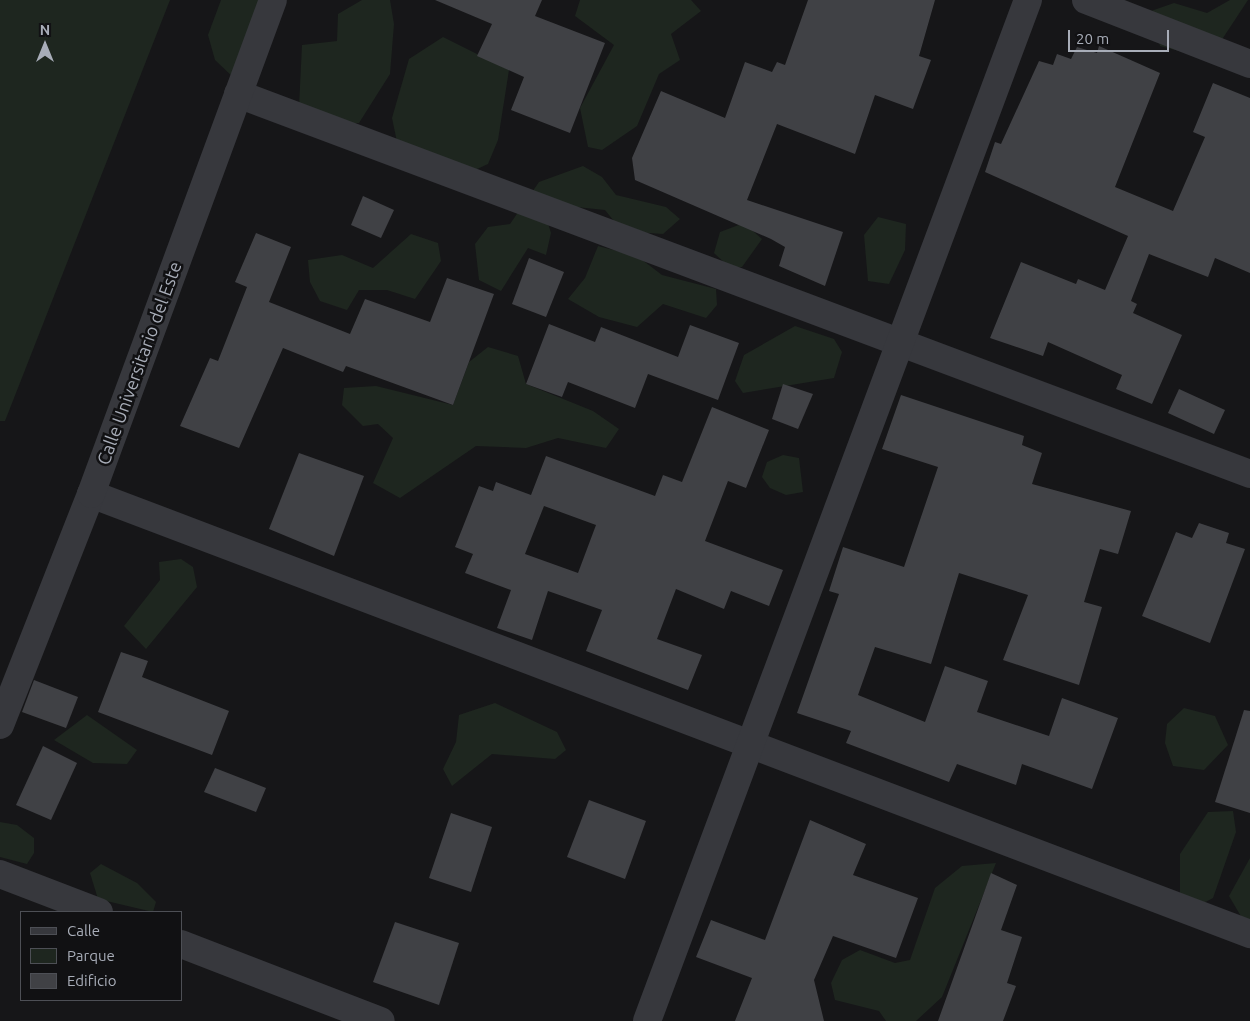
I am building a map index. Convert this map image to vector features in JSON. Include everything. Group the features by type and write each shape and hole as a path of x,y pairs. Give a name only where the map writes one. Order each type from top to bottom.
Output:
{"street":[{"name":"Calle Universitario del Este","path":"0,724 91,494 273,0"},
{"path":"647,1021 1028,0"},
{"path":"1086,0 1250,64"},
{"path":"238,94 1250,474"},
{"path":"91,494 1250,934"},
{"path":"0,874 96,911"},
{"path":"182,944 381,1021"}],"green space":[{"path":"0,0 170,0 5,421 0,421"},
{"path":"221,0 270,0 235,79 215,60 208,35"},
{"path":"362,0 390,0 394,24 390,74 359,123 339,123 299,107 302,45 337,41 338,14"},
{"path":"580,0 691,0 701,11 671,34 680,60 659,74 637,126 602,150 588,147 580,108 614,45 575,16"},
{"path":"1230,0 1248,0 1221,41 1194,55 1160,46 1151,11 1174,3 1207,13"},
{"path":"443,37 509,70 498,140 488,164 451,181 397,142 392,118 409,59"},
{"path":"583,166 602,177 616,195 666,207 680,219 663,234 622,231 605,210 567,206 546,217 551,233 546,255 528,248 501,291 479,280 475,244 488,227 510,224 539,182"},
{"path":"878,217 906,224 905,250 889,284 868,281 864,235"},
{"path":"744,223 762,239 742,267 729,267 714,253 720,232"},
{"path":"411,234 438,243 441,261 415,299 387,290 359,290 347,310 320,301 310,282 308,260 342,255 373,268"},
{"path":"598,246 637,256 662,275 716,289 717,305 706,318 663,304 637,327 599,317 568,299 585,278"},
{"path":"795,326 834,339 842,352 834,378 743,393 735,381 744,355"},
{"path":"488,347 518,356 526,384 593,411 619,429 606,448 558,438 526,448 476,446 400,498 373,483 393,438 378,424 363,426 342,405 344,388 376,386 453,405 469,362"},
{"path":"783,455 799,458 803,492 786,495 770,488 762,477 767,462"},
{"path":"181,559 193,567 197,587 146,649 124,626 160,580 159,562"},
{"path":"495,703 557,732 566,750 555,759 492,754 452,786 443,769 456,742 459,715"},
{"path":"1184,708 1215,716 1228,745 1204,770 1173,766 1165,743 1167,724"},
{"path":"87,715 137,750 127,764 93,763 54,740"},
{"path":"1233,811 1236,832 1213,898 1196,907 1180,896 1180,854 1208,812"},
{"path":"0,822 17,825 34,838 34,853 27,864 0,857"},
{"path":"1250,858 1250,930 1249,930 1229,896"},
{"path":"996,863 942,997 916,1021 886,1021 879,1011 835,1000 831,983 842,960 860,950 895,963 910,960 935,888 962,866"},
{"path":"101,864 137,883 156,902 153,911 98,899 90,873"}],"building":[{"path":"435,0 542,0 535,16 605,43 570,133 511,110 524,77 477,56 492,24"},
{"path":"808,0 935,0 919,56 931,60 913,109 875,95 855,154 777,124 747,200 843,232 825,286 779,266 785,247 771,239 635,180 632,158 661,91 725,118 745,62 772,72 777,62 785,65"},
{"path":"1099,46 1160,73 1115,187 1173,211 1205,137 1193,132 1213,83 1250,98 1250,273 1215,258 1208,277 1149,254 1131,301 1137,304 1133,313 1182,335 1152,404 1116,389 1122,375 1048,342 1043,356 990,338 1021,262 1076,284 1078,279 1105,290 1128,236 985,172 995,142 1001,144 1039,61 1053,65 1057,54 1071,59 1077,47 1097,53"},
{"path":"363,196 394,210 381,238 351,225"},
{"path":"256,233 291,247 269,302 350,334 365,299 430,322 447,278 494,294 453,405 346,366 343,372 283,348 239,448 180,426 210,358 218,361 247,287 235,282"},
{"path":"529,258 564,272 546,317 512,304"},
{"path":"549,324 595,342 601,327 678,357 690,325 739,343 718,400 648,374 635,408 568,382 562,397 526,384"},
{"path":"783,384 813,394 798,429 772,419"},
{"path":"1179,389 1225,410 1214,434 1168,413"},
{"path":"901,395 1024,436 1022,445 1042,453 1032,484 1131,511 1118,554 1100,549 1084,602 1102,607 1079,685 1003,660 1028,595 959,573 931,664 875,647 858,695 925,722 945,666 988,681 977,712 1049,736 1062,698 1118,718 1092,789 1022,764 1016,785 957,764 949,782 846,743 851,731 797,713 839,594 829,591 843,547 904,567 938,467 882,449"},
{"path":"712,407 769,430 746,488 728,481 705,541 783,570 769,606 731,591 724,609 676,589 657,639 702,655 688,690 586,651 602,610 548,591 532,640 497,628 511,590 465,573 473,554 455,547 479,486 493,491 496,482 531,495 546,456 655,496 663,475 682,482","holes":["544,506 596,525 578,573 525,554"]},
{"path":"299,453 364,476 334,556 269,529"},
{"path":"1199,523 1229,533 1226,543 1245,549 1210,643 1142,616 1176,532 1192,538"},
{"path":"121,652 148,661 142,677 229,711 212,755 98,712"},
{"path":"34,680 78,697 66,728 22,712"},
{"path":"1244,710 1250,711 1250,813 1215,802"},
{"path":"43,746 77,763 51,820 16,805"},
{"path":"215,768 266,788 256,812 204,792"},
{"path":"589,800 646,821 625,879 567,857"},
{"path":"451,813 492,827 471,892 429,878"},
{"path":"810,820 866,844 853,875 918,898 896,958 833,936 814,980 824,1021 735,1021 752,978 696,957 711,920 765,940"},
{"path":"991,873 1017,885 1001,930 1022,937 1007,983 1016,986 1003,1021 938,1021"},
{"path":"395,922 459,943 439,1005 373,982"}]}
